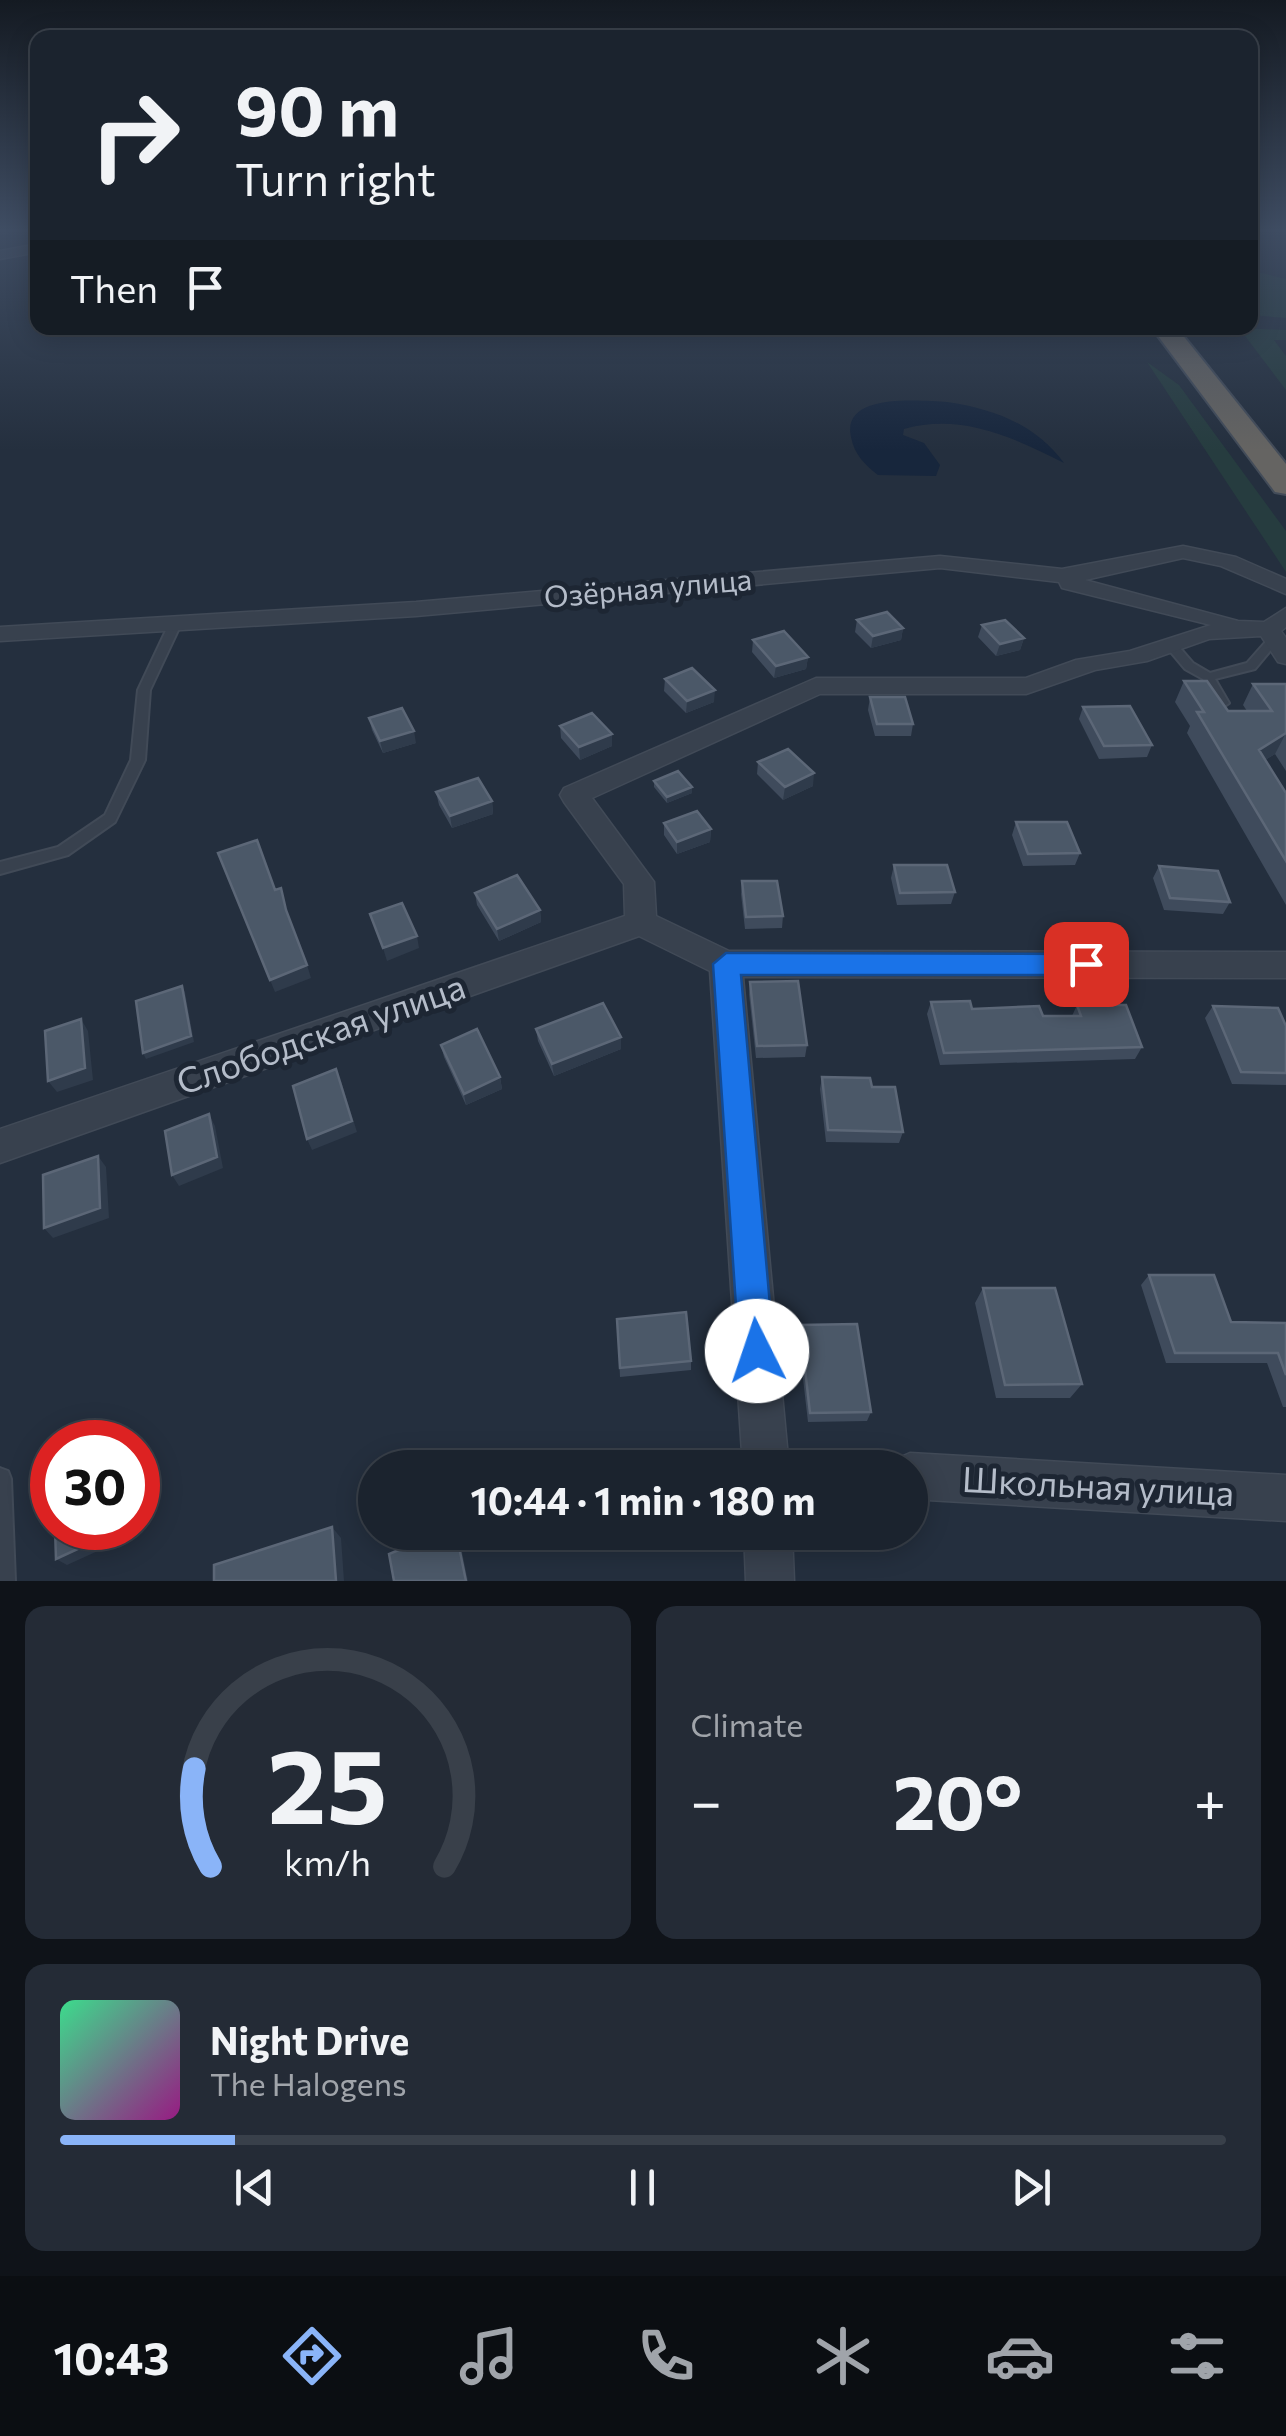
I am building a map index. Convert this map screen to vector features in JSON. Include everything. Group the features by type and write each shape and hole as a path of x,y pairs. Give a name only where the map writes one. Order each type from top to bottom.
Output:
{"highway":[{"path":"1169,335 1286,485"},
{"path":"1204,335 1253,397"}],"street":[{"name":"Озёрная улица","path":"0,634 416,609 940,562 1004,567 1041,576 1100,573 1162,554 1190,553 1234,564 1286,586"},
{"path":"1041,576 1272,633"},
{"path":"1272,633 1201,631 1134,658 1086,664 1056,680 1026,686 816,686 574,795 639,882 642,923 726,964 1286,965"},
{"name":"Слободская улица","path":"0,1146 642,923"},
{"path":"726,964 765,1450"},
{"name":"Школьная улица","path":"928,1477 1286,1498"},
{"path":"769,1550 770,1581"}],"lane":[{"path":"0,868 63,851 110,818 138,760 144,690 175,624"},
{"path":"1208,677 1251,666 1272,633"},
{"path":"1170,644 1189,666 1208,677 1223,703"},
{"path":"0,1479 3,1581"}],"green space":[{"path":"1258,303 1286,303 1286,318 1258,316"},
{"path":"1258,329 1286,330 1286,340 1274,340 1286,356 1286,390 1244,335 1258,335"},
{"path":"1147,362 1179,385 1286,531 1286,572"}],"water":[{"path":"886,402 947,402 1012,420 1040,438 1064,463 986,430 946,424 904,429 903,435 924,443 940,465 936,476 878,475 857,454 851,423 858,412"}],"building":[{"path":"887,612 903,628 873,636 857,620"},
{"path":"1005,620 1024,638 1000,644 982,625"},
{"path":"784,631 808,657 776,666 753,640"},
{"path":"692,668 715,690 687,701 665,679"},
{"path":"1184,681 1207,681 1228,711 1272,711 1253,684 1286,684 1286,733 1259,750 1286,793 1286,861 1197,712 1204,712"},
{"path":"870,697 905,697 913,724 877,724"},
{"path":"1130,706 1152,745 1104,746 1083,707"},
{"path":"402,708 414,731 380,741 369,718"},
{"path":"592,713 612,734 579,747 560,726"},
{"path":"788,749 814,773 785,787 758,762"},
{"path":"678,771 692,787 667,797 654,781"},
{"path":"478,778 492,801 450,816 436,792"},
{"path":"697,811 711,829 677,842 664,823"},
{"path":"1016,822 1067,822 1080,853 1028,854"},
{"path":"257,840 275,890 281,888 307,965 270,980 218,853"},
{"path":"894,865 947,865 955,892 900,893"},
{"path":"1159,866 1218,871 1230,902 1170,898"},
{"path":"517,875 540,910 497,929 475,893"},
{"path":"742,881 777,881 783,916 746,917"},
{"path":"402,903 417,936 383,948 370,914"},
{"path":"798,981 807,1045 757,1046 750,982"},
{"path":"182,986 191,1036 143,1053 136,1001"},
{"path":"970,1001 972,1009 1039,1006 1043,1016 1081,1016 1077,1005 1126,1005 1142,1047 944,1053 931,1002"},
{"path":"603,1003 621,1037 552,1064 536,1029"},
{"path":"1213,1006 1278,1008 1286,1026 1286,1073 1241,1072"},
{"path":"81,1019 85,1068 48,1081 45,1031"},
{"path":"477,1029 500,1077 464,1094 441,1045"},
{"path":"336,1069 352,1121 307,1139 293,1086"},
{"path":"822,1077 870,1078 872,1087 895,1087 903,1132 828,1130"},
{"path":"209,1114 217,1157 172,1175 165,1131"},
{"path":"98,1156 100,1208 44,1228 43,1175"},
{"path":"1149,1275 1214,1275 1231,1322 1286,1323 1286,1375 1278,1353 1175,1353"},
{"path":"983,1288 1055,1288 1082,1384 1005,1385"},
{"path":"686,1312 691,1361 620,1368 617,1319"},
{"path":"857,1324 871,1412 810,1413 800,1325"},
{"path":"332,1527 336,1581 214,1581 214,1565"},
{"path":"56,1550 75,1550 56,1559"},
{"path":"399,1550 460,1550 466,1581 394,1581 389,1554"}],"route":[{"path":"757,1351 726,964 1086,964"}]}
